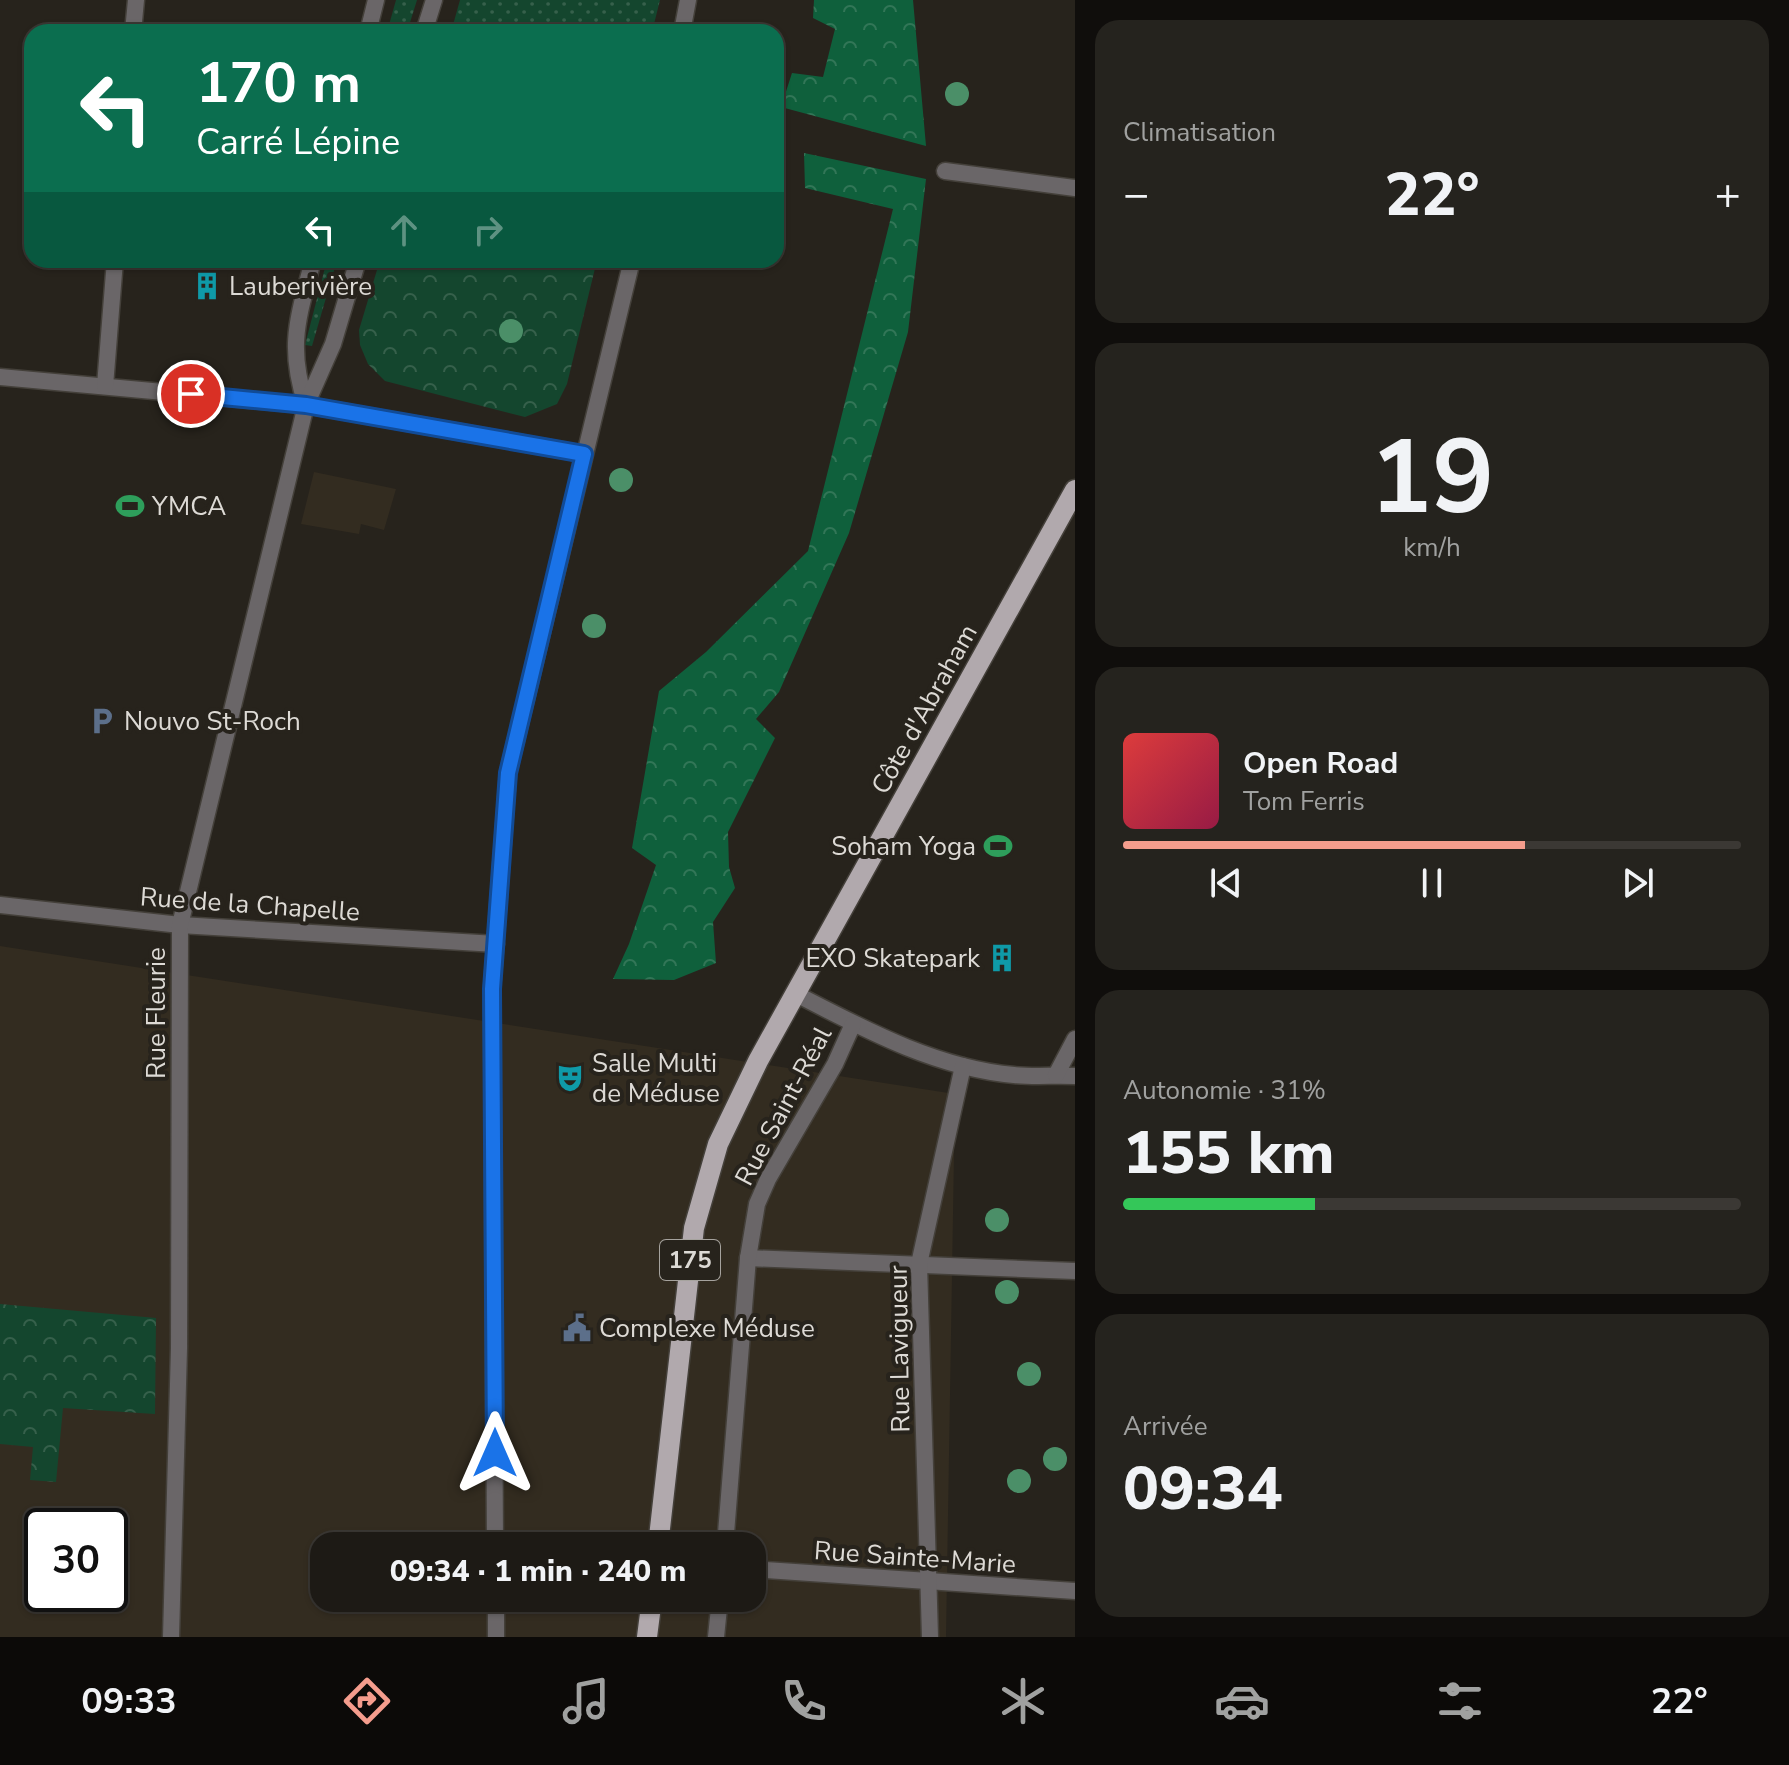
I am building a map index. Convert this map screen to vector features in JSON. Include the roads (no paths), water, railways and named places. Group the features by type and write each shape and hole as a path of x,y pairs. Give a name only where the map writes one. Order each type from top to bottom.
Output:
{"main road":[{"name":"Côte d'Abraham","path":"660,1532 688,1270 703,1187 728,1122 1075,490"},
{"path":"647,1637 650,1612"}],"street":[{"path":"134,24 136,0"},
{"path":"370,24 376,0"},
{"path":"426,24 434,0"},
{"path":"684,24 688,0"},
{"path":"945,171 1075,188"},
{"path":"105,386 114,268"},
{"path":"306,405 295,369 294,338 311,268"},
{"name":"Rue Fleurie","path":"171,1637 179,1348 180,925 306,405 333,344 356,268"},
{"path":"495,1532 492,989 508,773 630,268"},
{"path":"0,377 306,405 584,454"},
{"name":"Rue de la Chapelle","path":"0,905 180,925 496,944"},
{"path":"796,994 853,1024 915,1051 963,1066 1014,1075 1075,1076"},
{"name":"Rue Saint-Réal","path":"726,1532 748,1258 757,1204 768,1179 835,1064 853,1024"},
{"path":"1056,1075 1075,1039"},
{"name":"Rue Lavigueur","path":"930,1637 919,1264 963,1066"},
{"path":"748,1258 1075,1271"},
{"name":"Rue Sainte-Marie","path":"766,1570 1075,1591"},
{"path":"496,1612 496,1637"},
{"path":"716,1637 719,1612"}],"place":[{"name":"Lauberivière","path":"207,286"},
{"name":"YMCA","path":"130,506"},
{"name":"Nouvo St-Roch","path":"102,721"},
{"name":"Soham Yoga","path":"998,846"},
{"name":"EXO Skatepark","path":"1002,958"},
{"name":"Salle Multi de Méduse","path":"570,1078"},
{"name":"Complexe Méduse","path":"577,1328"}]}
